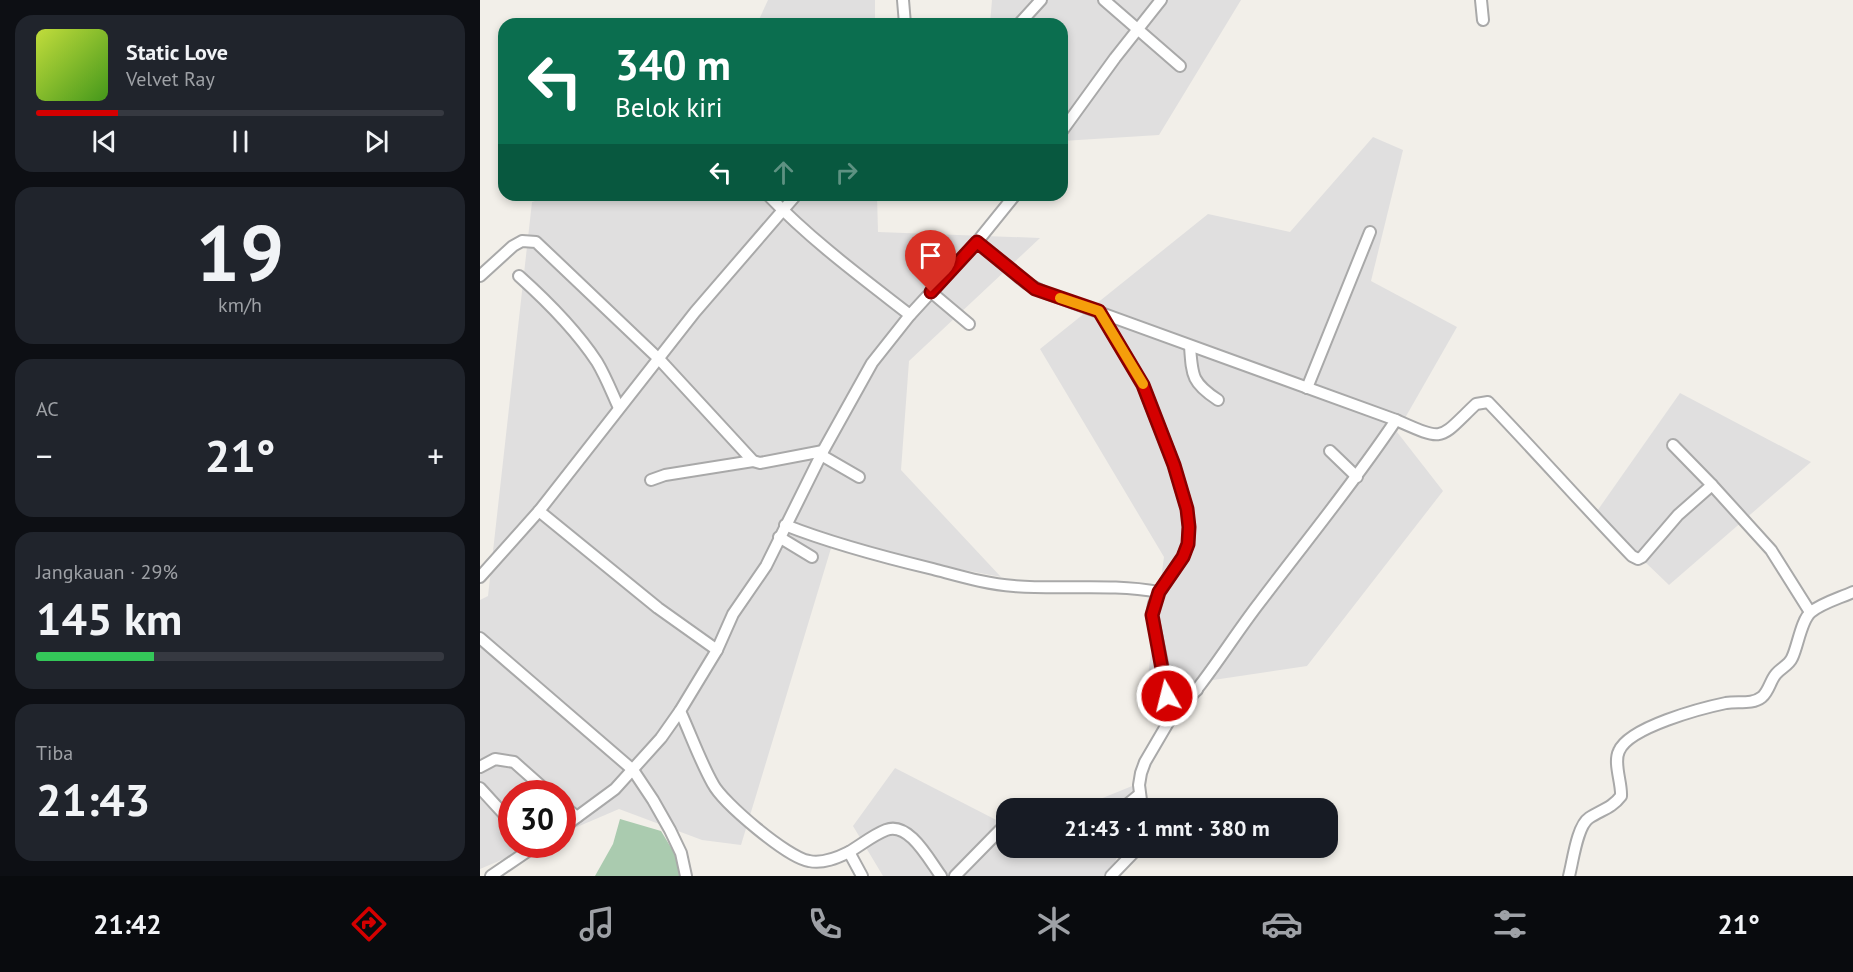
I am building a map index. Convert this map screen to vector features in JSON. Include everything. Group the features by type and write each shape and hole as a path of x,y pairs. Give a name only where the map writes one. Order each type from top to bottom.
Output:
{"street":[{"path":"903,0 904,18"},
{"path":"1025,18 1041,0"},
{"path":"1104,0 1179,66"},
{"path":"1068,124 1161,0"},
{"path":"1481,0 1483,20"},
{"path":"774,201 846,266 910,315"},
{"path":"480,577 539,511 695,312 791,201"},
{"path":"577,817 615,789 661,738 717,650 733,614 766,566 822,453 872,363 910,315 1011,201"},
{"path":"1307,388 1370,232"},
{"path":"480,276 513,246 522,241 536,242 659,359 753,461"},
{"path":"977,242 1035,289 1396,420 1431,435 1438,436 1446,433 1476,404 1488,402 1584,506 1632,556 1638,559 1678,515 1712,485"},
{"path":"519,276 547,301 582,343 597,363 619,408"},
{"path":"931,292 969,324"},
{"path":"1099,311 1143,385 1174,465 1187,509 1188,544 1177,568 1159,592 1152,615 1165,683 1169,721"},
{"path":"1190,346 1195,381 1204,391 1218,400"},
{"path":"1140,798 1140,779 1145,762 1169,721 1197,690 1259,602 1357,477 1396,420"},
{"path":"1673,445 1771,550 1810,612"},
{"path":"1330,451 1357,477"},
{"path":"651,480 665,475 753,461 760,463 822,453 859,477"},
{"path":"539,511 658,608 717,650"},
{"path":"785,525 828,542 978,581 1013,586 1062,588 1112,586 1159,592"},
{"path":"780,537 812,557"},
{"path":"1569,876 1579,833 1586,820 1616,804 1620,796 1617,756 1619,749 1647,728 1671,718 1727,703 1755,701 1761,698 1774,676 1792,658 1797,639 1810,612 1853,592"},
{"path":"480,638 633,770 670,830 681,853 686,876"},
{"path":"1165,683 1197,690"},
{"path":"680,711 713,786 730,804 790,854 801,860 825,861 849,852 888,829 900,828 909,834 941,876"},
{"path":"480,767 495,759 514,762 534,780"},
{"path":"480,788 498,808"},
{"path":"1135,798 1139,795"},
{"path":"955,876 996,834"},
{"path":"849,852 862,876"},
{"path":"491,876 517,858"},
{"path":"1112,876 1129,858"}],"shaded area":[{"path":"768,0 875,0 875,18 760,18"},
{"path":"992,0 1241,0 1159,135 1068,141 1068,18 990,18"},
{"path":"1373,137 1403,150 1371,281 1457,327 1397,432 1443,491 1307,666 1146,690 1164,557 1040,349 1208,214 1290,232"},
{"path":"877,201 878,232 1040,238 909,361 901,470 1001,577 832,545 741,845 702,840 619,809 576,827 576,780 498,780 498,858 506,858 480,869 480,600 488,596 532,202"},
{"path":"1680,393 1811,462 1669,585 1595,514"},
{"path":"895,768 996,820 996,858 1116,858 1110,876 883,876 853,826"},
{"path":"1142,782 1136,798 1103,798"}],"green space":[{"path":"620,819 661,831 678,859 679,876 595,876 613,844"}],"slow traffic":[{"path":"1060,298 1099,311 1143,384"}],"route":[{"path":"931,292 977,242 1035,289 1099,311 1143,385 1174,465 1187,509 1189,527 1188,544 1183,557 1159,592 1152,615 1167,696"}]}
